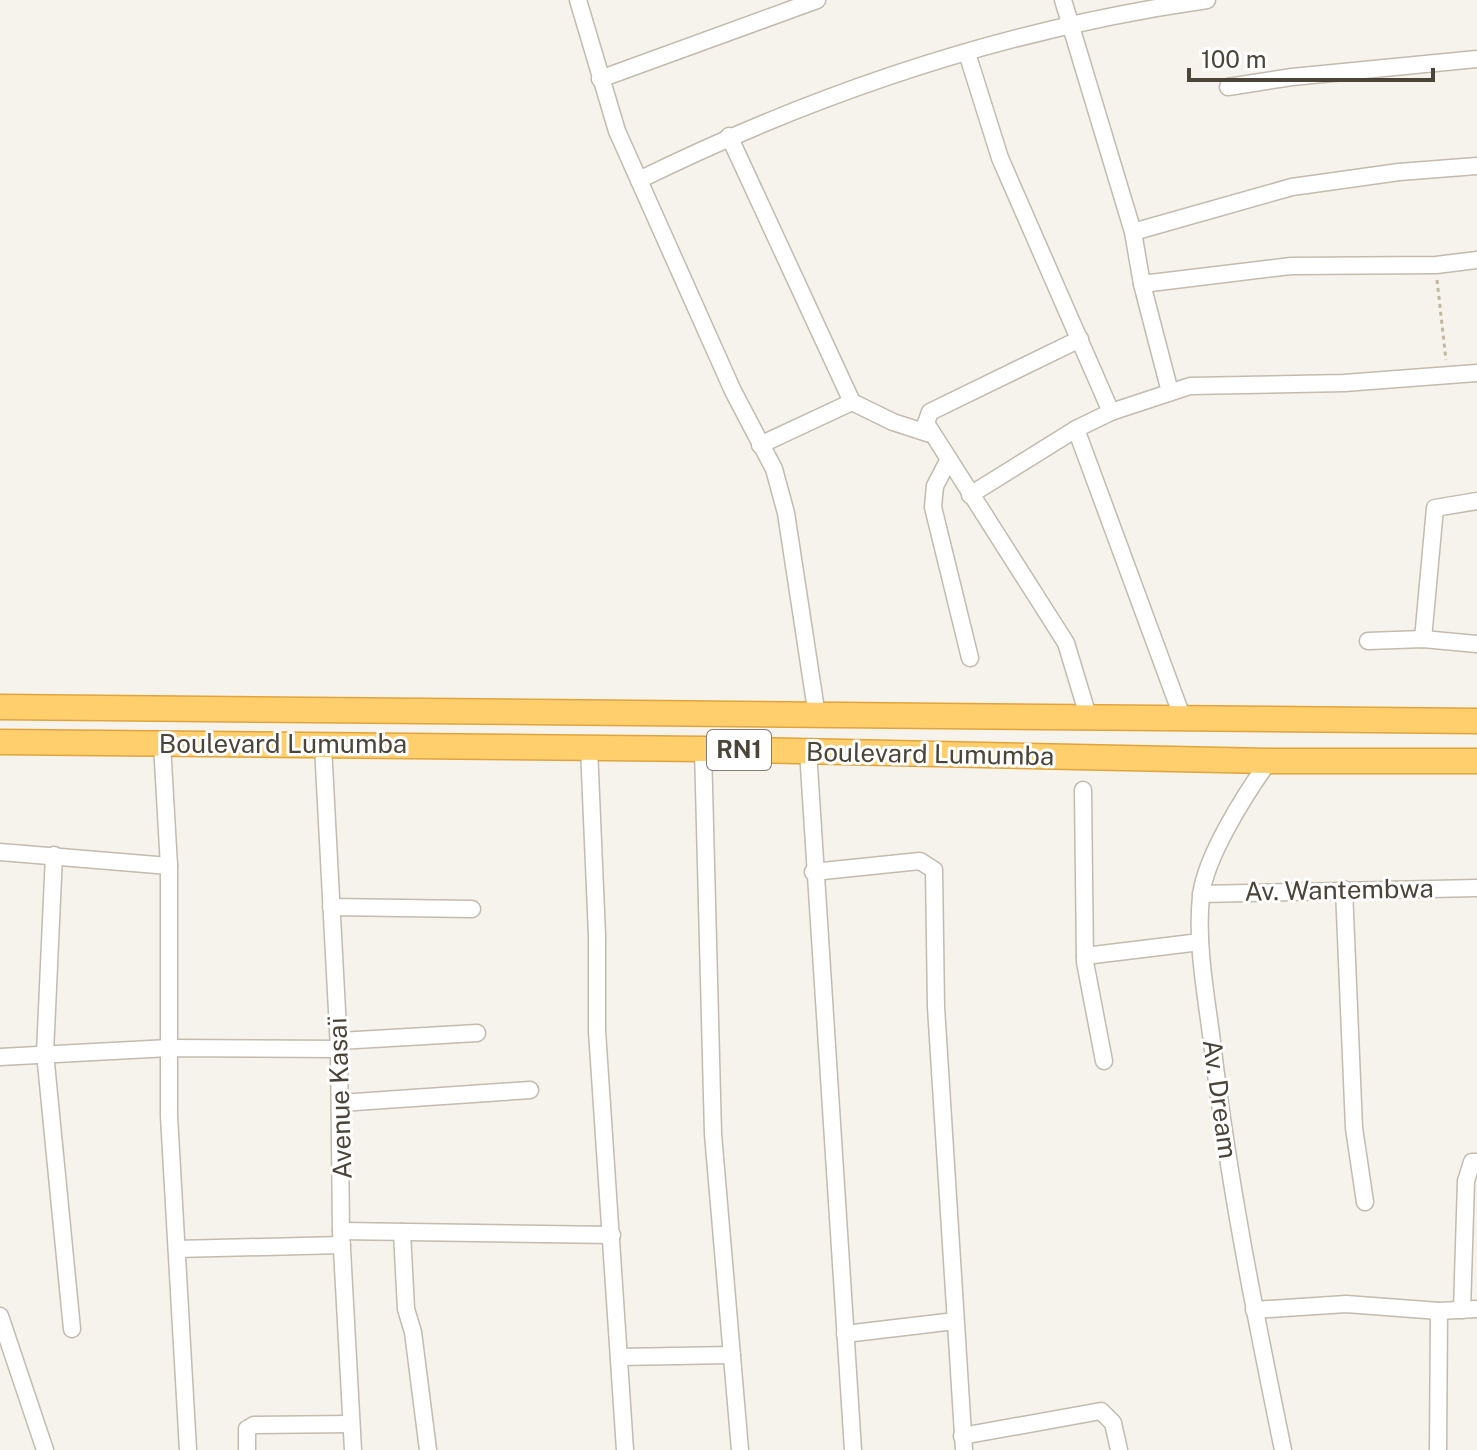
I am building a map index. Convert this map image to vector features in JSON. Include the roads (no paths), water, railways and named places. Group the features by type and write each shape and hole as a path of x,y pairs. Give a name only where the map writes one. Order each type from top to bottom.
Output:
{"highway":[{"name":"Boulevard Lumumba","path":"0,707 1477,721"},
{"name":"Boulevard Lumumba","path":"0,742 703,749 1269,761 1477,761"}],"street":[{"path":"578,0 617,131 760,445 774,469 786,513 817,716"},
{"path":"600,79 817,0"},
{"path":"1063,0 1133,232 1142,284 1170,392"},
{"path":"639,180 729,136 914,65 1135,10 1207,0"},
{"path":"967,53 1000,158 1111,412"},
{"path":"1228,87 1292,77 1477,59"},
{"path":"729,136 852,402 893,422 930,434"},
{"path":"1133,232 1292,187 1399,172 1477,166"},
{"path":"1142,284 1291,266 1436,265 1477,260"},
{"path":"1080,339 930,412 926,423 930,434 1066,643 1089,719"},
{"path":"970,495 1076,429 1111,412 1170,392 1204,384 1344,383 1477,373"},
{"path":"760,445 852,402"},
{"path":"1076,429 1183,719"},
{"path":"948,461 935,486 933,507 970,658"},
{"path":"1423,639 1435,508 1477,501"},
{"path":"1368,641 1423,639 1477,644"},
{"path":"162,744 169,866 169,1048 188,1450"},
{"name":"Avenue Kasaï","path":"323,746 339,1045 342,1238 353,1450"},
{"path":"589,748 597,1031 625,1450"},
{"path":"703,749 713,1134 740,1450"},
{"path":"808,751 813,872 853,1450"},
{"name":"Av. Dream","path":"1269,761 1238,807 1201,894 1200,942 1223,1137 1283,1450"},
{"path":"1083,790 1085,956 1104,1061"},
{"path":"0,852 169,866"},
{"path":"54,855 45,1053 72,1329"},
{"path":"813,872 920,861 934,870 936,1007 963,1443 1101,1411 1113,1423 1119,1450"},
{"name":"Av. Wantembwa","path":"1201,894 1477,888"},
{"path":"1344,889 1354,1128 1365,1202"},
{"path":"331,907 472,909"},
{"path":"1085,956 1200,942"},
{"path":"0,1057 169,1048 339,1045 477,1033"},
{"path":"340,1103 530,1090"},
{"path":"1254,1310 1346,1304 1439,1311 1470,1309 1466,1181 1472,1162 1477,1162"},
{"path":"177,1249 402,1232 612,1235"},
{"path":"402,1232 406,1309 413,1332 428,1450"},
{"path":"1438,1450 1439,1311"},
{"path":"0,1316 45,1450"},
{"path":"845,1334 955,1321"},
{"path":"619,1357 732,1355"},
{"path":"247,1450 247,1429 254,1425 351,1424"}]}
